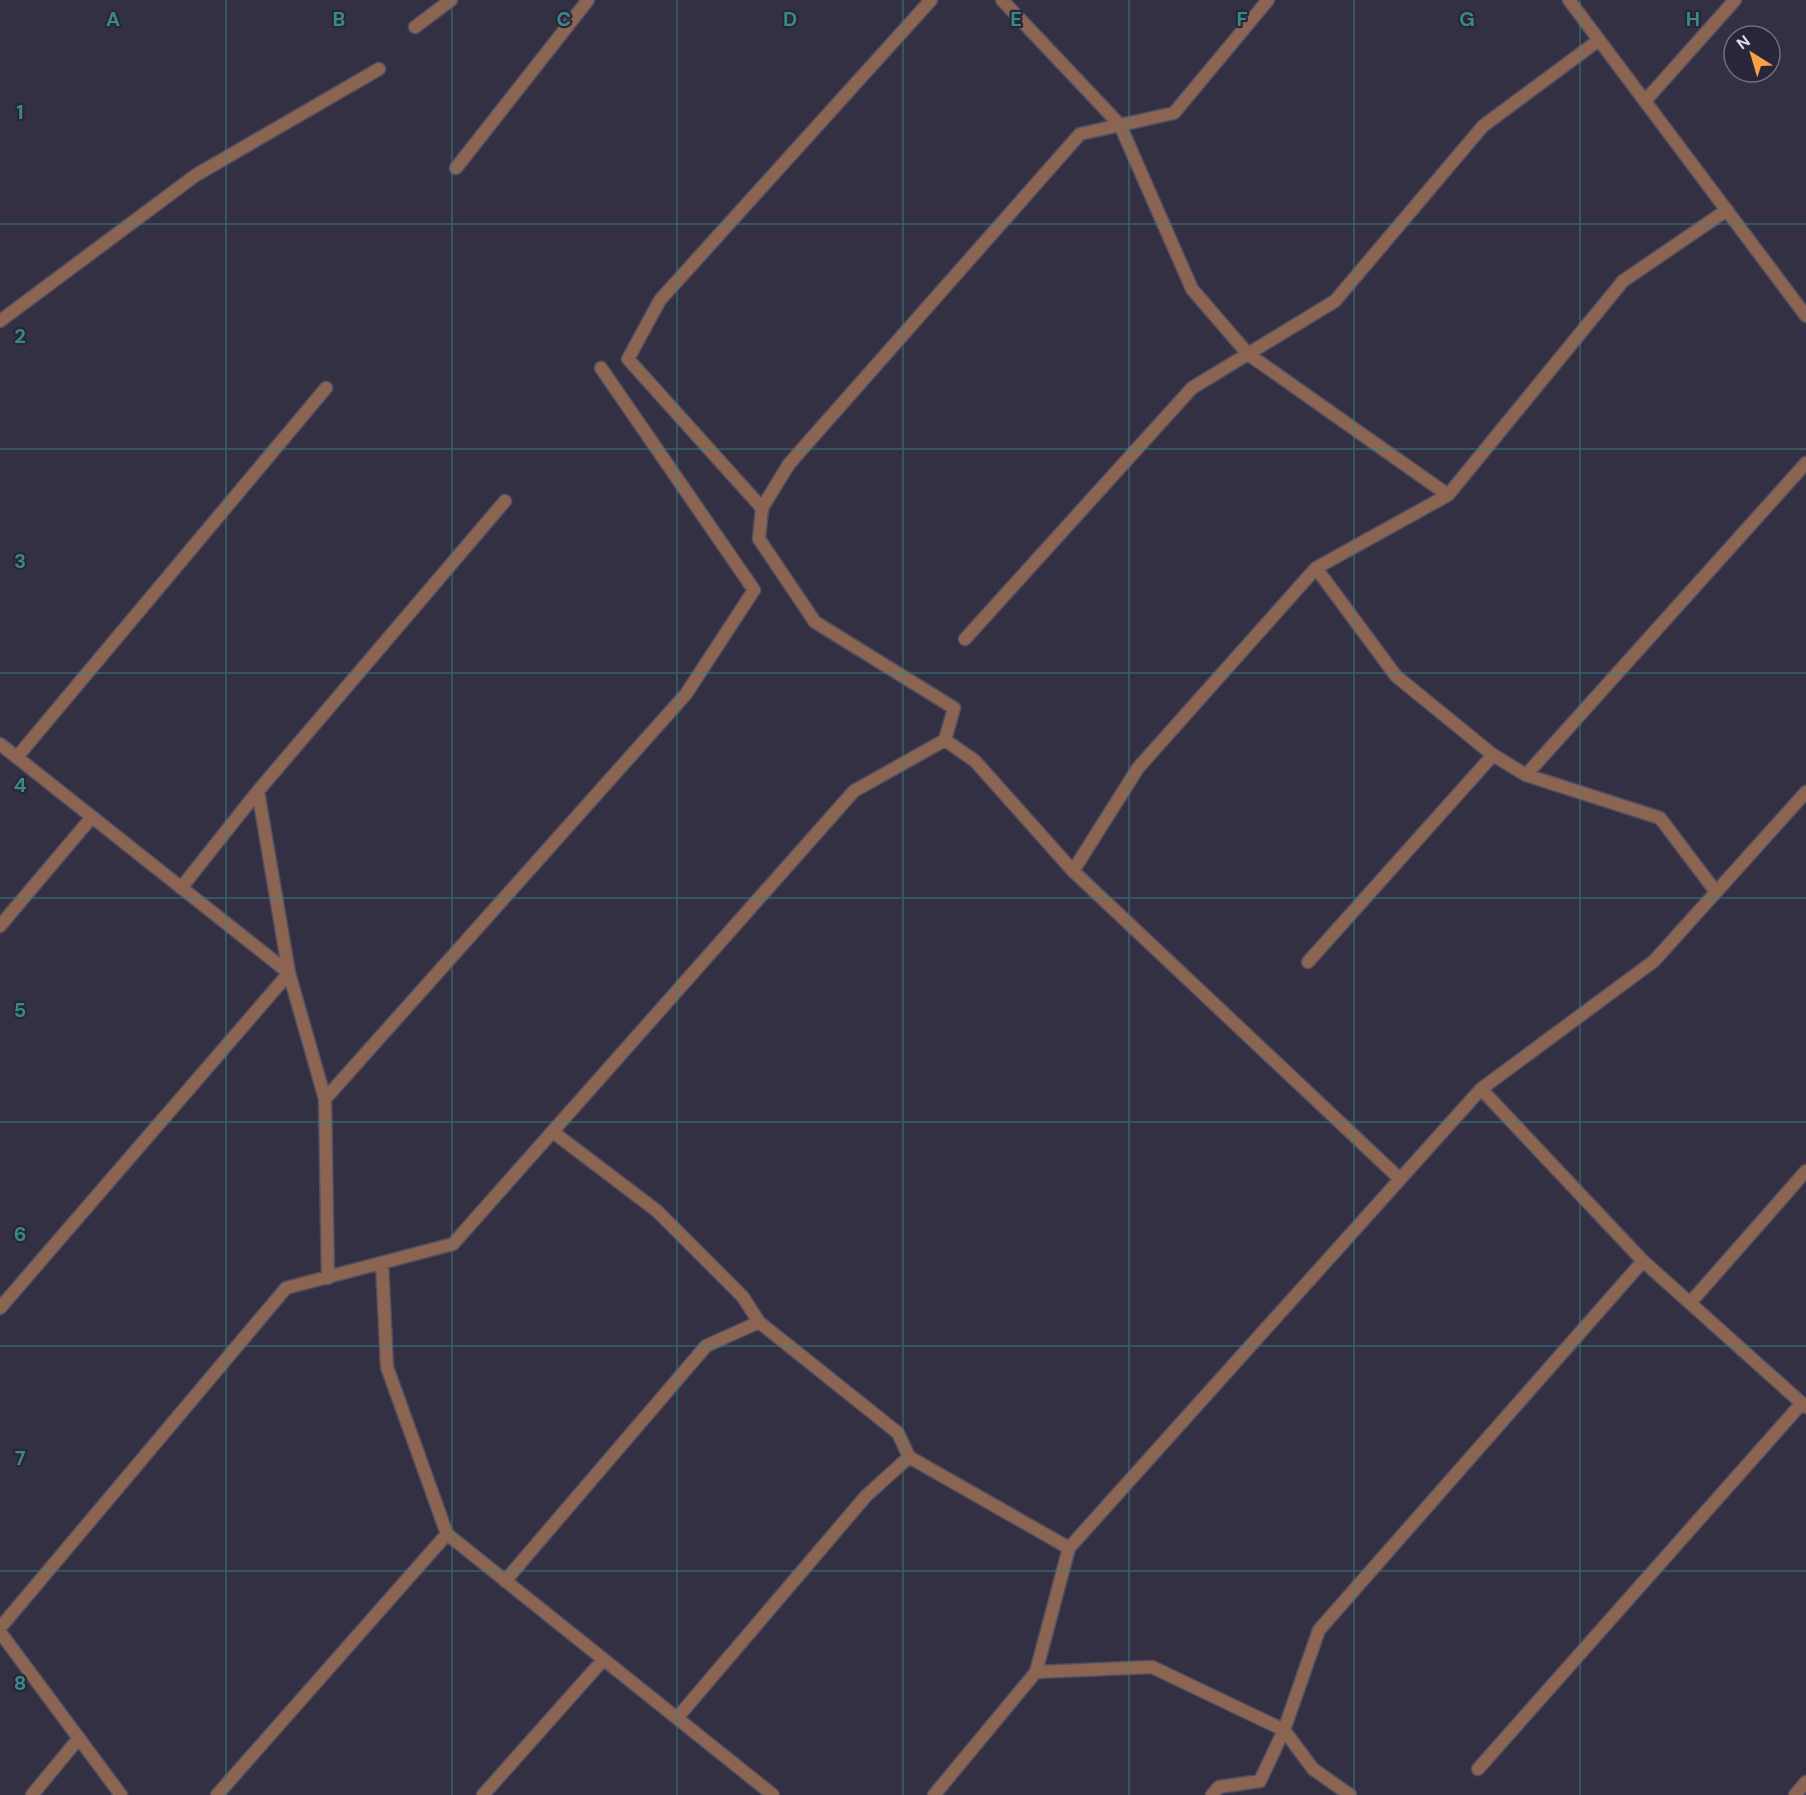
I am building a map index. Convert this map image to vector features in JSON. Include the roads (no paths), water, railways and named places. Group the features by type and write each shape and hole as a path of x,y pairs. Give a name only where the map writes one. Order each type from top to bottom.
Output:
{"street":[{"path":"415,27 451,0"},
{"path":"456,168 588,0"},
{"path":"762,508 628,359 660,300 931,0"},
{"path":"1002,0 1120,125 1192,290 1248,354 1448,495"},
{"path":"121,1795 0,1630 286,1288 453,1244 854,791 945,740 954,708 815,622 759,539 762,508 789,464 1080,134 1174,112 1268,0"},
{"path":"1569,0 1806,316"},
{"path":"1645,100 1735,0"},
{"path":"965,639 1192,388 1335,301 1483,126 1599,40"},
{"path":"0,321 196,175 380,69"},
{"path":"1073,871 1138,768 1316,568 1448,495 1623,281 1727,210"},
{"path":"325,1099 686,694 754,590 601,368"},
{"path":"17,757 326,388"},
{"path":"1526,775 1806,463"},
{"path":"181,888 258,791 505,501"},
{"path":"1316,568 1396,676 1493,755 1526,775 1660,818 1716,892"},
{"path":"945,740 975,761 1073,871 1400,1179"},
{"path":"0,744 289,973"},
{"path":"1308,962 1493,755"},
{"path":"258,791 289,973 325,1099 328,1278"},
{"path":"934,1795 1036,1672 1069,1548 1480,1089 1654,961 1806,792"},
{"path":"0,926 92,817"},
{"path":"0,1308 289,973"},
{"path":"1478,1768 1804,1405 1643,1261 1480,1089"},
{"path":"553,1132 657,1211 743,1297 759,1322 898,1433 909,1457 1069,1548"},
{"path":"1690,1303 1806,1171"},
{"path":"1212,1795 1219,1787 1260,1781 1284,1730 1319,1630 1643,1261"},
{"path":"382,1263 387,1367 447,1534 773,1795"},
{"path":"505,1581 706,1346 759,1322"},
{"path":"677,1718 866,1496 909,1457"},
{"path":"217,1795 447,1534"},
{"path":"483,1795 603,1660"},
{"path":"1036,1672 1152,1667 1284,1730 1314,1769 1350,1795"},
{"path":"32,1795 79,1738"},
{"path":"1795,1795 1806,1782"}]}
